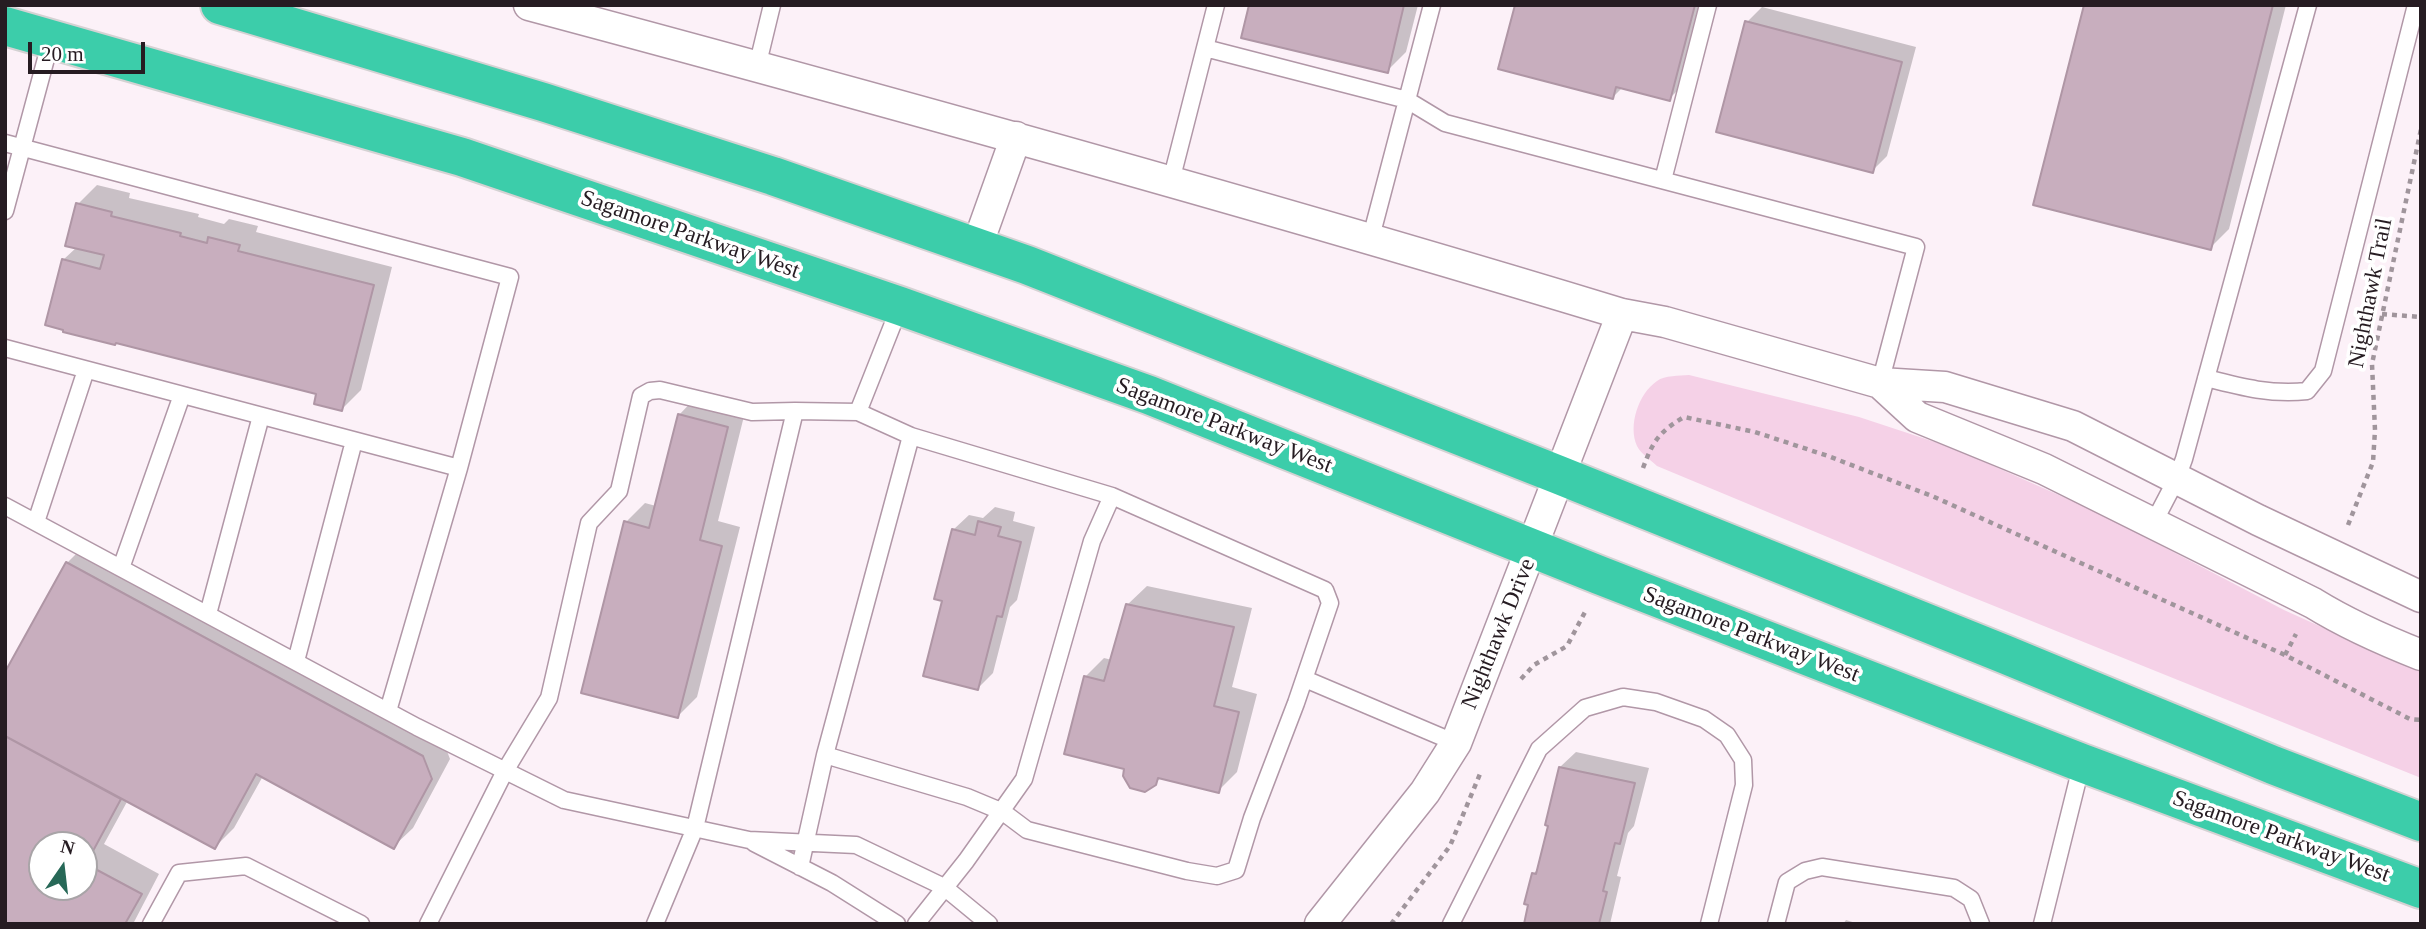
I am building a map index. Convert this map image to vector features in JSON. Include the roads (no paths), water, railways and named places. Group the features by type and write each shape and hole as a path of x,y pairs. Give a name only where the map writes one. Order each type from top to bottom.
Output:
{"highway":[{"path":"220,5 569,110 773,176 1027,265 1559,475 1991,648 2273,765 2421,822"},
{"name":"Sagamore Parkway West","path":"5,26 462,158 900,306 1149,395 1533,549 2082,763 2421,889"}],"street":[{"path":"529,5 571,11 757,67 1371,237 1622,314 1665,322 1880,383 1945,387 2073,426 2333,557 2421,597"},
{"path":"976,249 1016,138"},
{"name":"Nighthawk Drive","path":"1320,924 1426,792 1456,743 1622,314"},
{"path":"1880,383 1917,417 2045,469 2384,641 2421,655"}],"lane":[{"path":"757,67 772,5"},
{"path":"1171,181 1216,5"},
{"path":"1371,237 1432,5"},
{"path":"1663,180 1708,5"},
{"path":"2154,522 2177,478 2308,5"},
{"path":"2206,378 2254,391 2282,394 2307,391 2323,371 2417,5"},
{"path":"5,211 13,145 51,40"},
{"path":"1205,48 1407,100 1445,123 1916,247 1880,383"},
{"path":"13,145 510,277 459,468 388,711"},
{"path":"858,412 900,306"},
{"path":"5,348 459,468"},
{"path":"36,522 86,370"},
{"path":"428,924 505,771 549,698 589,523 619,491 641,397 650,391 660,390 752,412 858,412 911,436 1112,496 1325,590 1330,603 1305,679 1252,818 1236,870 1216,876 1187,871 1027,830 1003,812 944,789 825,755"},
{"path":"121,568 182,395"},
{"path":"655,924 695,828 795,411"},
{"path":"208,614 261,416"},
{"path":"800,867 825,755 911,436"},
{"path":"296,662 354,440"},
{"path":"916,924 1003,812 1024,779 1092,541 1112,496"},
{"path":"5,506 388,711 564,800 749,841 856,845 944,887 989,924"},
{"path":"1305,679 1456,743"},
{"path":"1451,924 1539,750 1585,708 1623,697 1657,702 1704,719 1727,734 1743,760 1744,785 1709,924"},
{"path":"2042,924 2082,763"},
{"path":"749,841 832,883 897,924"},
{"path":"151,924 179,873 246,866 360,924"},
{"path":"1776,924 1787,882 1805,871 1822,867 1954,888 1971,899 1981,924"}]}
